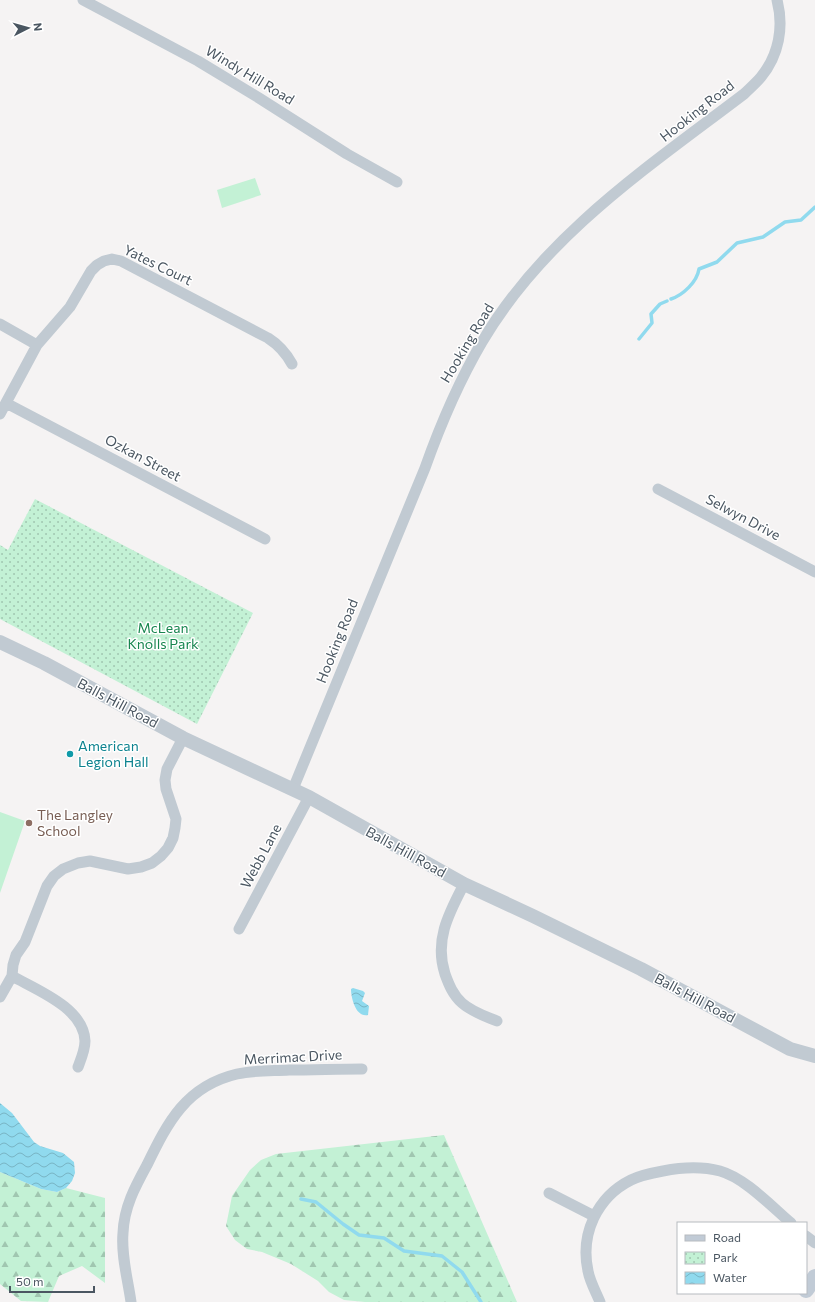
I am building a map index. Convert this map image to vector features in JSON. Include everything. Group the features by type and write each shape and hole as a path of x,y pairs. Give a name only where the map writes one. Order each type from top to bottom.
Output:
{"main road":[{"path":"807,1289 815,1277"},
{"path":"797,1302 803,1294"}],"street":[{"name":"Windy Hill Road","path":"83,0 198,62 266,102 347,154 397,182"},
{"name":"Hooking Road","path":"293,789 425,468 443,419 459,384 482,341 501,312 524,283 549,254 578,225 622,187 744,94 761,77 774,56 779,41 780,10 777,0"},
{"name":"Yates Court","path":"0,414 37,345 70,307 91,271 100,263 112,259 121,261 268,338 286,353 292,364"},
{"path":"0,324 37,345"},
{"name":"Ozkan Street","path":"6,403 265,539"},
{"name":"Selwyn Drive","path":"658,489 815,572"},
{"name":"Balls Hill Road","path":"0,642 44,663 183,738 309,797 464,884 534,916 634,966 790,1049 815,1056"},
{"path":"0,996 12,976 16,955 25,942 47,886 54,876 64,869 78,863 90,861 101,862 122,868 141,867 152,863 168,848 173,838 176,819 166,789 165,780 167,770 183,738"},
{"name":"Webb Lane","path":"239,929 309,797"},
{"path":"464,884 443,928 441,942 443,970 454,994 463,1003 472,1010 497,1021"},
{"path":"12,976 65,1006 78,1020 85,1040 84,1051 78,1067"},
{"name":"Merrimac Drive","path":"131,1302 123,1251 122,1234 125,1216 130,1197 166,1126 177,1111 202,1089 219,1080 236,1074 255,1071 362,1069"},
{"path":"600,1302 589,1276 586,1258 586,1244 589,1229 594,1216 604,1201 617,1189 632,1180 647,1174 676,1169 694,1167 710,1168 736,1178 790,1222"},
{"path":"549,1193 594,1216"},
{"path":"807,1237 815,1243"}],"green space":[{"path":"255,178 261,195 222,208 217,190"},
{"name":"McLean Knolls Park","path":"35,499 253,613 197,724 0,619 0,545 8,550"},
{"path":"0,812 25,821 0,893"},
{"path":"444,1135 517,1302 365,1302 344,1300 329,1292 318,1281 291,1264 262,1252 247,1249 235,1240 226,1226 232,1196 250,1170 261,1160 276,1154"},
{"path":"0,1172 41,1189 57,1192 66,1188 105,1198 105,1283 82,1266 59,1276 48,1302 21,1301 0,1284"}],"water":[{"path":"353,988 365,993 362,1001 369,1006 368,1015 364,1015 357,1010 351,993 351,989"},
{"path":"0,1103 12,1113 34,1142 40,1146 63,1153 74,1162 75,1173 72,1181 66,1188 57,1192 41,1189 0,1172"}],"waterway":[{"path":"671,299 689,287 698,274 699,269 717,262 737,243 763,237 785,222 801,220 815,207"},
{"path":"639,339 652,323 651,314 660,304 667,301"},
{"path":"301,1199 316,1202 359,1235 384,1238 404,1251 442,1256 462,1272 481,1302"}],"place":[{"name":"American Legion Hall","path":"70,754"},
{"name":"The Langley School","path":"29,823"}]}
